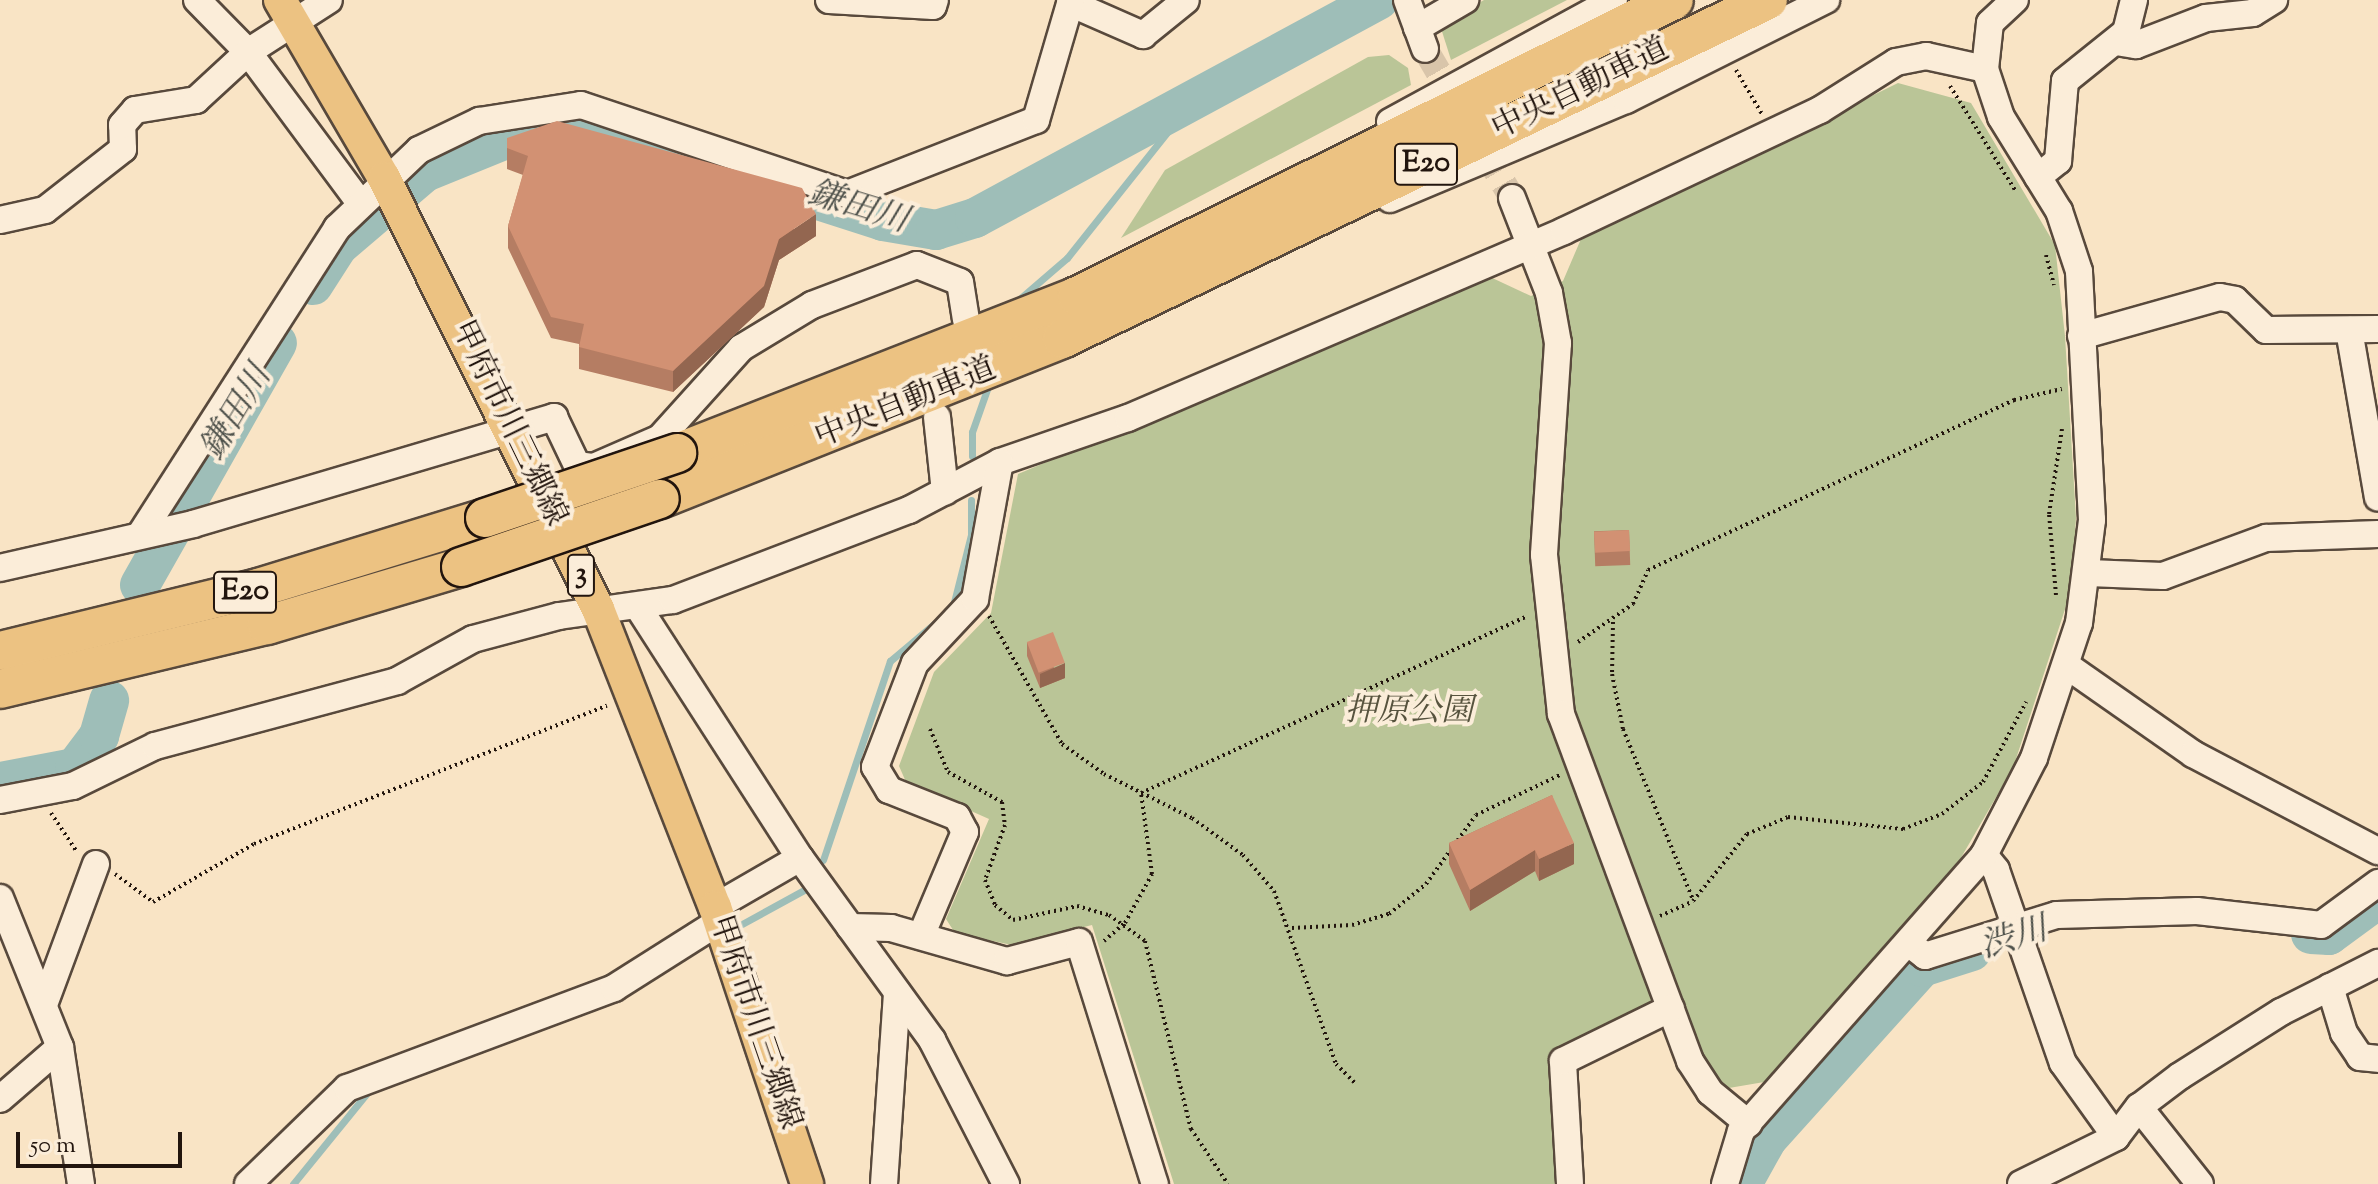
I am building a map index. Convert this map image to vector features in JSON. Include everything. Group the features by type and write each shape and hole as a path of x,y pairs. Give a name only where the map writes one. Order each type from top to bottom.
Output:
{"highway":[{"name":"中央自動車道","path":"0,689 267,625 461,567 945,403 1085,328 1182,259 1674,0"},
{"name":"中央自動車道","path":"0,651 258,588 485,518 677,453 967,330 1182,259 1768,0"}],"main road":[{"name":"甲府市川三郷線","path":"286,10 384,178 510,425 598,609 717,914 807,1184"}],"street":[{"path":"197,0 248,52 360,203"},
{"path":"0,220 45,210 123,149 122,125 135,110 196,100 248,52 286,10 329,0"},
{"path":"829,0 933,6 935,0"},
{"path":"141,535 246,359 360,203 384,178 479,121 581,105 847,194 1036,120 1071,2 1143,35 1186,0"},
{"path":"1415,22 1465,0"},
{"path":"1182,259 1614,0"},
{"path":"1182,259 1448,177 1725,51 1826,0"},
{"path":"1725,1184 1729,1156 1749,1124 1911,945 1984,855 2034,758 2066,665 2089,573 2081,336 2073,245 2038,177 2001,117 1985,69 1990,23 2015,0"},
{"path":"2038,177 2058,161 2065,81 2116,42 2134,0"},
{"path":"2116,42 2136,45 2206,18 2253,13 2274,0"},
{"path":"0,800 73,786 155,746 397,681 473,639 598,609 640,610 945,492 1000,462 1128,418 1530,244 1772,132 1896,62 1946,60 1985,69"},
{"path":"1512,198 1530,244 1558,343 1547,606 1553,656 1578,768 1671,1008 1704,1082 1749,1124"},
{"path":"0,568 193,524 510,425 554,417 577,465 594,467 660,438 741,348 812,305 917,265 960,282 967,330"},
{"path":"2081,336 2220,297 2235,300 2266,330 2378,329"},
{"path":"2349,330 2378,498"},
{"path":"945,403 945,492"},
{"path":"921,936 965,832 957,817 889,790 875,767 915,663 975,599 1000,462"},
{"path":"2089,573 2163,576 2266,538 2378,534"},
{"path":"640,610 800,858 932,1040 1006,1184"},
{"path":"2066,665 2193,754 2378,851"},
{"path":"1984,855 1996,870 2016,935 2063,1063 2116,1137"},
{"path":"248,1184 347,1088 614,988 800,858"},
{"path":"45,1002 96,864"},
{"path":"1911,945 1925,956 2016,935 2057,915 2197,911 2321,925 2378,883"},
{"path":"0,898 45,1002 60,1047 81,1184"},
{"path":"850,927 921,936 1007,961 1079,942 1155,1184"},
{"path":"2021,1184 2116,1137 2139,1107 2330,987 2378,963"},
{"path":"2330,987 2344,1033 2360,1057 2378,1059"},
{"path":"884,1184 897,992"},
{"path":"1570,1184 1563,1061 1671,1008"},
{"path":"0,1099 60,1047"},
{"path":"2139,1107 2200,1184"}],"path":[{"path":"1725,51 1772,132"},
{"path":"1946,60 1951,90 2023,201"},
{"path":"2043,242 2056,302"},
{"path":"2062,374 2063,400"},
{"path":"1553,656 1613,622 1633,604 1648,570 2014,400 2062,389"},
{"path":"2057,601 2049,514 2063,422"},
{"path":"975,599 1005,637 1062,744 1243,855 1274,891 1292,928 1336,1064 1356,1084"},
{"path":"1141,793 1547,606"},
{"path":"1613,622 1612,674 1623,729 1693,901"},
{"path":"1642,931 1693,901 1747,834 1788,817 1903,829 1942,814 1983,782 2029,695"},
{"path":"38,793 82,859 96,864 153,902 254,844 632,696"},
{"path":"1292,928 1352,925 1389,914 1426,884 1476,815 1578,768"},
{"path":"1082,952 1116,935 1152,874 1141,793"}],"green space":[{"path":"1484,0 1567,0 1451,60 1440,25"},
{"path":"1389,55 1408,68 1411,85 1121,238 1165,170 1368,57"},
{"name":"押原公園","path":"1898,83 1971,103 2055,245 2065,336 2076,518 2071,591 2013,768 1955,868 1776,1080 1723,1089 1701,1069 1678,993 1556,1055 1565,1184 1174,1184 1092,925 1012,945 955,933 946,919 989,819 906,782 899,766 934,672 991,613 1018,474 1488,276 1531,296 1563,281 1581,239"}],"building":[{"path":"557,121 802,188 816,214 779,239 764,286 673,371 579,347 584,324 551,317 508,226 528,156 507,148 507,138"},
{"path":"1629,530 1630,551 1595,553 1594,532"},
{"path":"1053,632 1065,663 1039,673 1027,642"},
{"path":"1552,795 1574,843 1539,859 1535,850 1470,890 1449,843"}],"waterway":[{"name":"鎌田川","path":"313,285 338,246 425,172 523,132 595,119 690,159 883,221 936,230 975,218 1379,0"},
{"path":"1017,301 1067,258 1187,107"},
{"name":"鎌田川","path":"140,585 277,343"},
{"path":"972,456 972,432 990,381"},
{"path":"953,606 971,535 971,500"},
{"path":"823,860 890,661 935,623"},
{"name":"鎌田川","path":"0,782 75,768 99,736 109,700"},
{"path":"742,924 806,889"},
{"name":"渋川","path":"2311,934 2329,935 2378,899"},
{"name":"渋川","path":"1742,1184 1767,1139 1922,967 1972,951"},
{"path":"293,1184 367,1093"}],"tunnel":[{"path":"1425,49 1512,198"}]}
